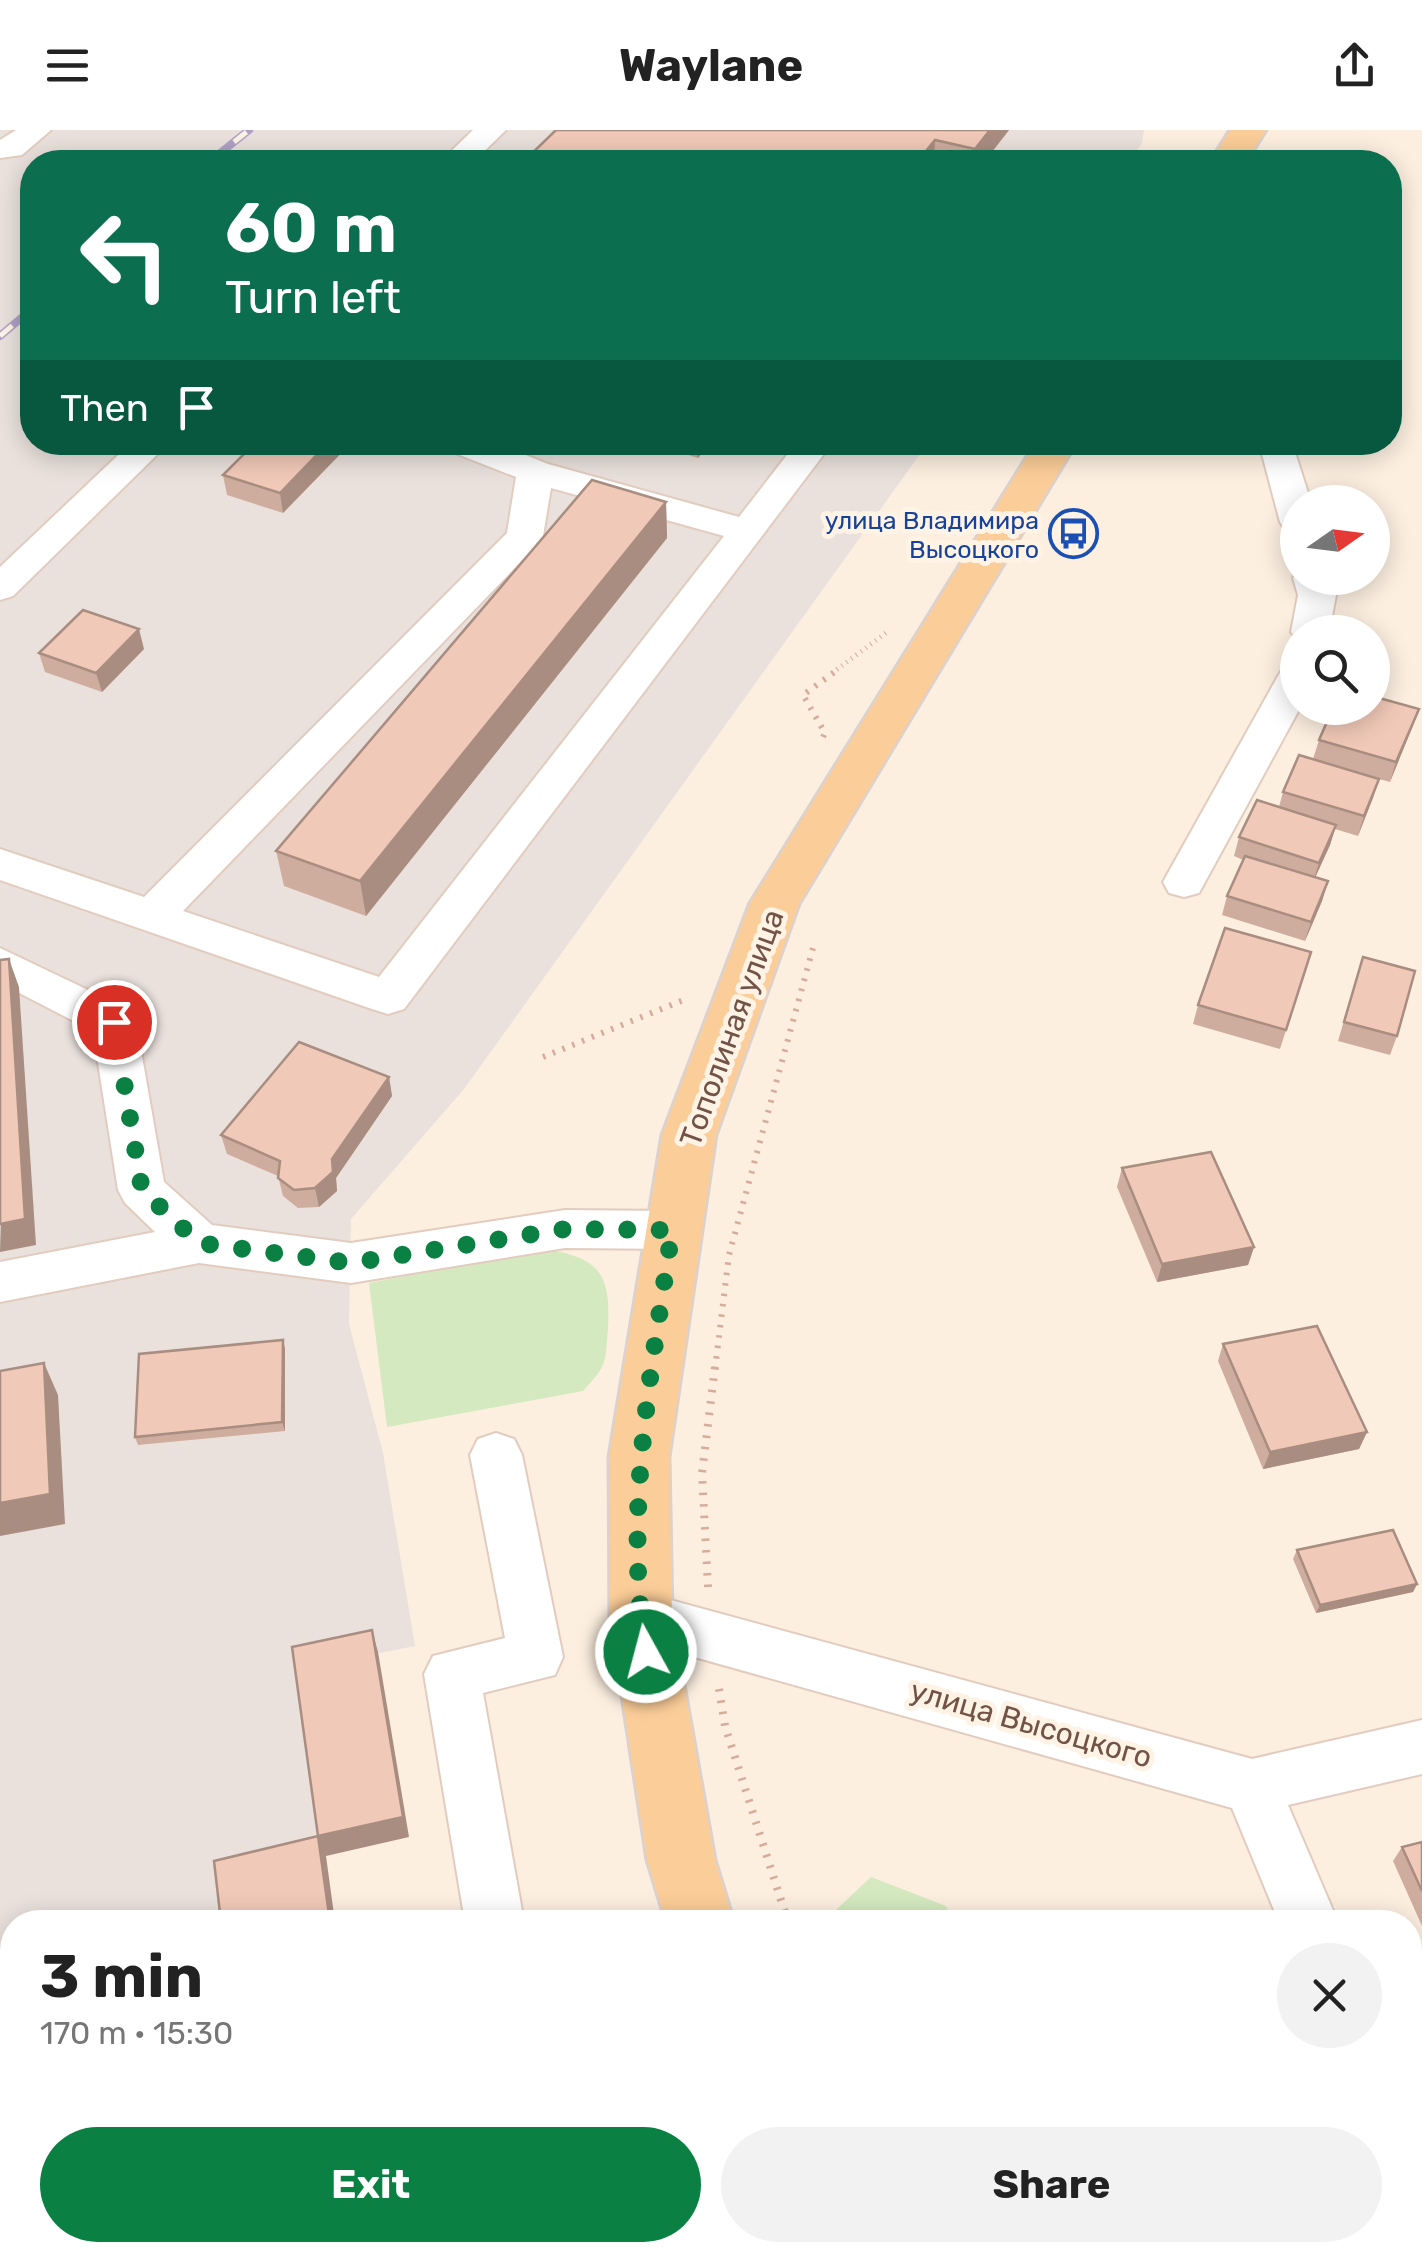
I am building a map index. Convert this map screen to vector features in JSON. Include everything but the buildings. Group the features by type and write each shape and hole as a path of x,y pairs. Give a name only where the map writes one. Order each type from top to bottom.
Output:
{"main road":[{"name":"Тополиная улица","path":"696,1910 681,1860 641,1617 639,1457 689,1135 774,903 1049,455"}],"street":[{"path":"0,149 11,148 36,130"},
{"path":"468,150 491,130"},
{"path":"0,588 138,455"},
{"path":"492,455 535,472 748,531"},
{"path":"0,864 388,997 806,455"},
{"path":"1280,455 1288,485"},
{"path":"152,916 525,536 535,472"},
{"path":"1184,882 1280,709"},
{"path":"0,964 114,1022 142,1190 199,1243"},
{"path":"0,1282 199,1243 351,1263 565,1229 672,1230"},
{"path":"492,1910 452,1674 536,1657 496,1455"},
{"name":"улица Высоцкого","path":"641,1617 1252,1786 1422,1747"},
{"path":"1252,1786 1303,1910"}],"path":[{"path":"784,1910 725,1726 710,1634 702,1473 729,1255 815,941"}],"shaded area":[{"path":"0,130 1144,130 1137,150 20,150 20,455 919,455 464,1089 351,1219 349,1324 383,1453 415,1646 300,1669 326,1856 246,1910 0,1910"}],"green space":[{"path":"543,1249 589,1263 604,1281 608,1309 606,1349 604,1363 591,1382 583,1391 387,1427 369,1283"},
{"path":"871,1877 948,1910 836,1910"}],"railway":[{"path":"224,150 249,130"},
{"path":"0,336 20,319"}],"place":[{"name":"улица Владимира Высоцкого","path":"1074,534"}],"route":[{"path":"114,1022 142,1190 199,1243 351,1263 565,1229 672,1230 639,1457 641,1617 646,1652"}]}
